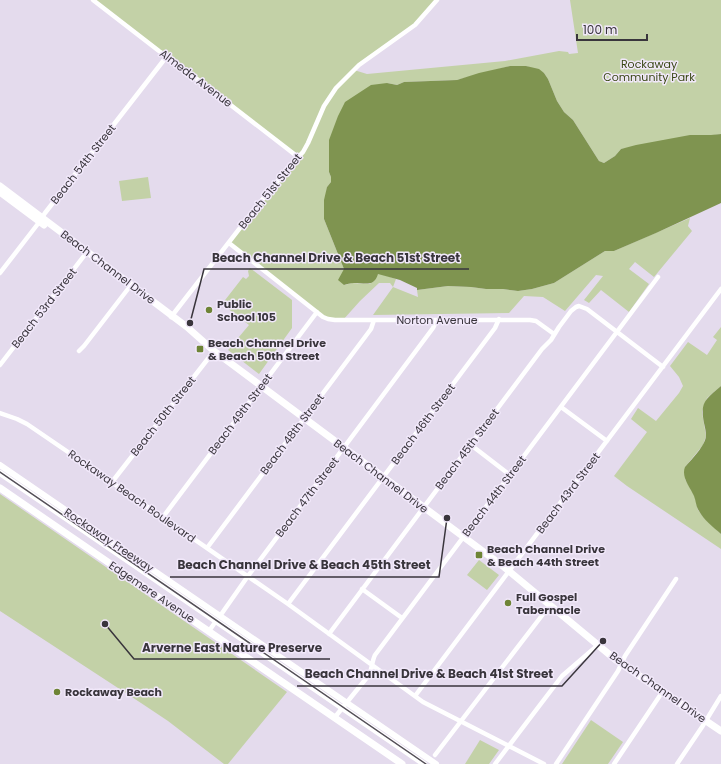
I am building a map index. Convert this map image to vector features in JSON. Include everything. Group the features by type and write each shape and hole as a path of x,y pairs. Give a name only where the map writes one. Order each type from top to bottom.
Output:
{"main road":[{"name":"Beach Channel Drive","path":"0,186 86,253 171,317 195,333 214,350 261,386 509,571 621,664 721,731"},
{"name":"Beach Channel Drive","path":"0,192 41,219"},
{"name":"Edgemere Avenue","path":"0,488 402,764"}],"street":[{"name":"Almeda Avenue","path":"93,0 298,157"},
{"name":"Beach 51st Street","path":"171,317 257,206 303,152 324,106 336,88 360,65 417,23 437,0"},
{"name":"Beach 54th Street","path":"0,273 167,56"},
{"name":"Norton Avenue","path":"229,243 317,312 332,320 534,320 554,334"},
{"name":"Beach 53rd Street","path":"0,365 86,253"},
{"name":"Beach 44th Street","path":"335,718 369,675 375,655 402,618 658,277"},
{"path":"78,351 84,346 130,286"},
{"name":"Beach 43rd Street","path":"415,696 721,289"},
{"name":"Beach 45th Street","path":"329,634 423,507 551,340 571,311 579,306 587,309 617,332"},
{"name":"Beach 49th Street","path":"162,517 317,312"},
{"name":"Beach 46th Street","path":"288,604 495,328 499,319"},
{"name":"Beach 48th Street","path":"207,548 372,327 374,320"},
{"name":"Beach 47th Street","path":"209,631 248,576 433,328 437,320"},
{"path":"617,332 663,367"},
{"name":"Beach 50th Street","path":"112,482 214,350"},
{"path":"562,406 607,441"},
{"name":"Rockaway Beach Boulevard","path":"0,413 29,425 288,604 423,702 544,764"},
{"path":"471,445 510,475"},
{"name":"Rockaway Freeway","path":"0,465 344,705 424,764"},
{"name":"Rockaway Freeway","path":"0,473 218,618"},
{"path":"556,764 618,671 625,656 676,579"},
{"path":"362,589 402,618"},
{"path":"435,755 550,605"},
{"path":"495,764 564,673 598,645"},
{"path":"614,764 663,691"},
{"path":"677,764 721,696"},
{"name":"Rockaway Freeway","path":"344,705 436,764"}],"green space":[{"name":"Rockaway Community Park","path":"93,0 437,0 419,21 354,70 367,74 505,61 559,51 568,52 569,54 578,53 570,0 721,0 721,134 621,149 615,156 604,163 599,161 573,120 564,112 557,101 544,73 526,66 510,66 457,80 404,82 397,85 387,83 329,158 331,182 327,187 324,219 344,269 344,285 352,283 370,284 378,273 396,279 393,287 390,283 379,283 343,320 327,319 229,243 298,157"},
{"path":"148,177 151,198 122,201 119,181"},
{"path":"690,218 688,226 692,231 654,277 635,262 629,269 649,284 629,312 601,290 589,303 584,300 603,276 596,275 565,311 543,297 524,296 509,313 373,315 393,287 418,297 417,290 448,286 518,291 532,289 554,283 605,251 614,251"},
{"path":"250,268 292,300 292,328 259,374 228,350 249,325 222,304 243,277 246,279 249,276 248,271"},
{"path":"721,327 721,386 707,398 702,412 706,436 703,445 685,467 685,479 695,497 698,510 721,534 721,549 614,476 647,432 631,419 638,408 656,421 683,386 679,377 670,366 688,342 707,355 717,340 713,337"},
{"path":"0,494 287,692 228,764 224,764 168,721 0,611"},
{"path":"479,560 499,575 487,590 467,575"},
{"path":"591,720 623,742 608,764 562,764"},
{"path":"480,740 499,750 489,764 465,764"}],"shaded area":[{"path":"510,66 526,66 539,69 544,73 557,101 564,112 573,120 599,161 604,163 615,156 621,149 636,145 690,135 721,134 721,203 614,251 605,251 554,283 532,289 518,291 448,286 417,290 417,288 400,280 378,274 372,283 353,283 344,285 338,280 344,269 324,219 324,200 327,187 331,182 329,172 329,140 345,102 371,85 387,83 397,85 404,82 457,80"},
{"path":"721,386 721,534 706,520 698,509 694,496 686,482 684,471 685,467 698,452 705,440 706,433 703,406 708,398"}],"railway":[{"path":"0,472 426,764"}],"place":[{"name":"Public School 105","path":"209,310"},
{"name":"Beach Channel Drive & Beach 51st Street","path":"190,323"},
{"name":"Beach Channel Drive & Beach 50th Street","path":"200,349"},
{"name":"Beach Channel Drive & Beach 45th Street","path":"447,518"},
{"name":"Beach Channel Drive & Beach 44th Street","path":"479,555"},
{"name":"Full Gospel Tabernacle","path":"508,603"},
{"name":"Arverne East Nature Preserve","path":"105,624"},
{"name":"Beach Channel Drive & Beach 41st Street","path":"603,641"},
{"name":"Rockaway Beach","path":"57,692"}]}
